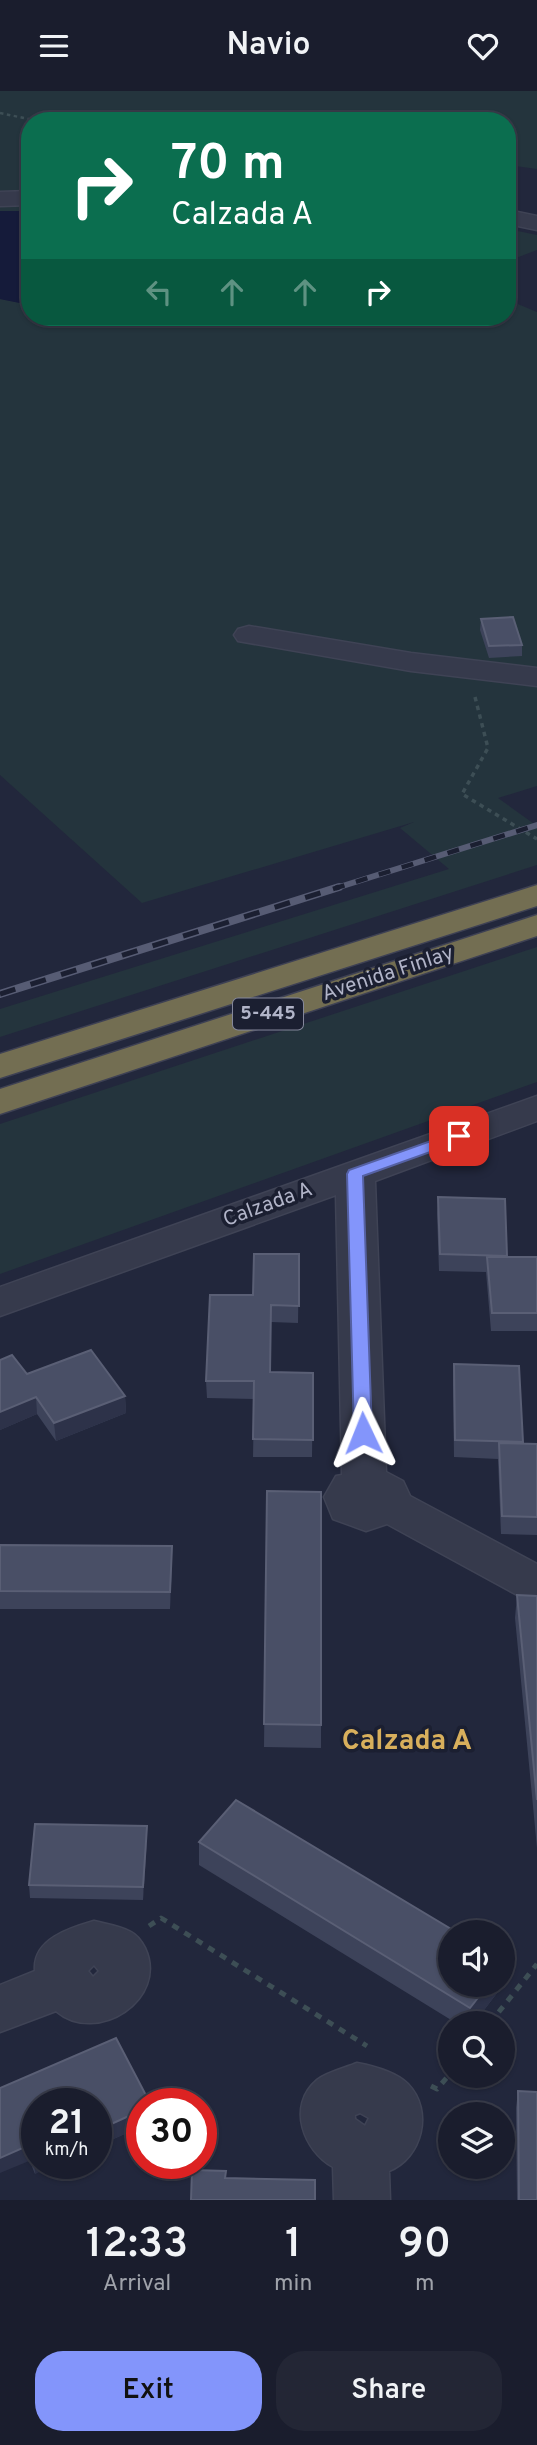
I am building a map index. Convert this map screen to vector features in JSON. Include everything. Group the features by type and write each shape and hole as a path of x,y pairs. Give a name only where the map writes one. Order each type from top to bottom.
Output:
{"highway":[{"name":"Avenida Finlay","path":"0,1066 537,895"},
{"name":"Avenida Finlay","path":"0,1102 537,925"}],"street":[{"path":"0,199 21,198"},
{"path":"516,219 537,223"},
{"path":"249,635 356,654 537,677"},
{"name":"Calzada A","path":"0,1303 537,1108"},
{"path":"355,1174 376,1494 537,1585"},
{"path":"0,2009 62,1984 61,1965 74,1949 94,1943 114,1948"}],"path":[{"path":"0,113 21,118"},
{"path":"466,669 488,748 462,794 537,839"},
{"path":"114,1948 161,1918 380,2054"},
{"path":"500,2011 537,1964"},
{"path":"426,2082 438,2088"}],"shaded area":[{"path":"0,91 537,91 537,169 516,166 516,112 21,112 21,211 0,211"},
{"path":"516,231 537,235 537,250 516,258"},
{"path":"0,299 21,303 21,326 516,326 516,303 537,312 537,786 498,798 537,826 537,865 0,1037 0,1009 449,869 400,828 414,822 142,903 0,775"},
{"path":"537,947 537,1082 0,1274 0,1124"}],"water":[{"path":"0,211 21,211 21,303 0,299"}],"building":[{"path":"513,617 522,645 489,646 481,619"},
{"path":"438,1197 505,1199 507,1256 440,1254"},
{"path":"254,1254 299,1254 299,1306 271,1305 270,1372 313,1373 313,1440 253,1439 254,1381 206,1381 210,1295 253,1295"},
{"path":"487,1257 537,1257 537,1313 492,1313"},
{"path":"91,1350 125,1396 54,1423 36,1397 0,1412 0,1360 12,1355 27,1374"},
{"path":"454,1364 519,1366 523,1442 455,1440"},
{"path":"499,1443 537,1444 537,1517 502,1516"},
{"path":"267,1491 321,1492 321,1725 264,1724"},
{"path":"0,1545 172,1546 170,1592 0,1591"},
{"path":"517,1595 537,1596 537,1800"},
{"path":"236,1800 438,1921 438,1988 199,1842"},
{"path":"35,1824 147,1826 143,1887 29,1885"},
{"path":"452,1997 479,1997 470,2008"},
{"path":"116,2038 142,2088 126,2088 126,2117 112,2124 112,2088 21,2088 21,2149 0,2158 0,2088"},
{"path":"518,2091 537,2092 537,2200 519,2200"},
{"path":"217,2171 226,2171 225,2178 315,2180 315,2200 191,2200 192,2179 217,2179"}],"railway":[{"path":"333,889 537,825"},
{"path":"0,994 339,887"}],"district":[{"name":"Calzada A","path":"407,1742"}],"route":[{"path":"363,1433 355,1174 459,1136"}]}
